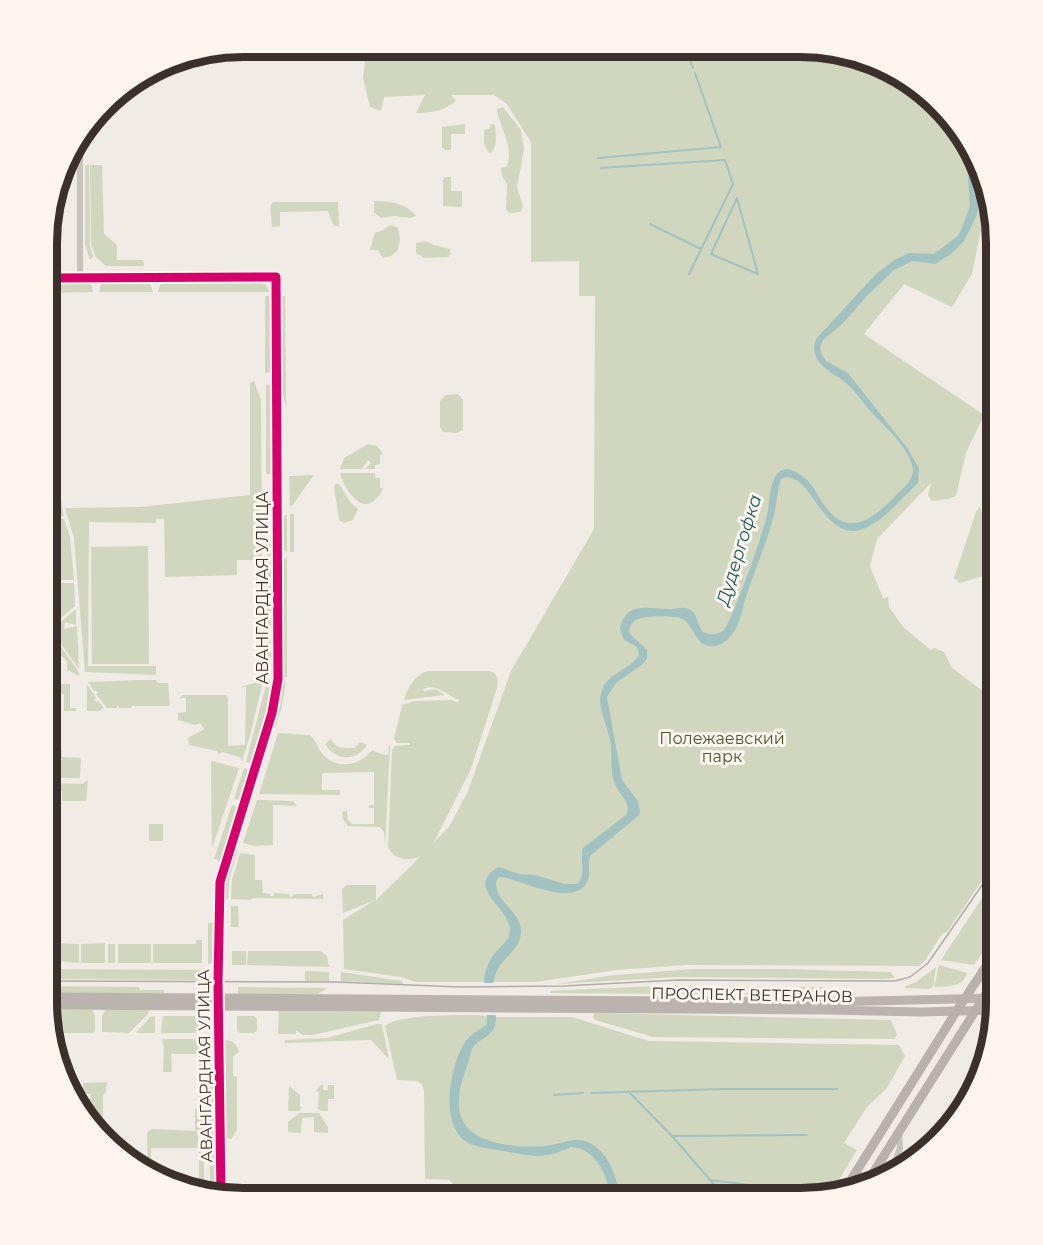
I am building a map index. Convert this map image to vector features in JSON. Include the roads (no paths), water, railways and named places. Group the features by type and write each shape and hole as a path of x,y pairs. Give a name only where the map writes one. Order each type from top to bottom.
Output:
{"main road":[{"path":"850,1181 986,966"},
{"path":"873,1173 986,995"},
{"path":"57,997 219,1002"},
{"name":"ПРОСПЕКТ ВЕТЕРАНОВ","path":"508,1004 839,1002 984,998"},
{"path":"57,1005 219,1002 508,1004"},
{"name":"ПРОСПЕКТ ВЕТЕРАНОВ","path":"508,1004 986,1011"}],"street":[{"path":"57,278 80,278 80,154"},
{"name":"АВАНГАРДНАЯ УЛИЦА","path":"80,278 276,277 278,679 272,713 220,882 221,1186"},
{"path":"895,1161 900,1148 898,1133"}],"water":[{"path":"967,162 978,188 979,206 964,241 951,254 935,264 913,261 894,270 844,322 823,340 820,347 826,361 848,373 908,449 919,468 918,483 875,523 860,530 847,530 835,524 826,515 800,483 791,478 781,479 768,536 738,624 728,639 713,646 702,643 683,619 673,617 643,618 634,621 631,625 629,633 647,650 647,658 643,664 616,683 607,697 622,780 638,801 640,812 638,816 591,855 588,879 580,890 559,893 509,879 500,877 497,879 498,893 520,924 520,938 495,975 492,991 496,1015 495,1024 492,1032 472,1049 459,1099 462,1120 480,1137 505,1145 549,1145 573,1140 587,1142 595,1146 608,1161 618,1188 609,1188 604,1173 594,1158 580,1149 571,1147 553,1154 538,1156 468,1143 459,1135 450,1109 455,1064 466,1041 487,1024 484,984 487,968 510,933 505,915 489,894 486,881 490,874 499,867 519,874 535,875 565,884 577,884 582,876 583,848 626,815 627,803 616,786 613,775 610,740 600,696 609,679 639,655 637,647 624,640 620,629 627,614 639,608 684,608 694,613 703,632 714,634 724,630 731,618 760,540 773,480 785,469 802,475 834,516 844,522 853,523 863,521 881,510 910,480 913,471 909,456 849,386 820,363 814,345 817,338 875,275 894,260 909,253 934,254 959,235 970,206"}],"waterway":[{"path":"689,57 693,68"},
{"path":"598,158 721,147 695,73"},
{"path":"601,168 725,160 733,184 689,274"},
{"path":"737,198 758,274 711,254 737,198"},
{"path":"650,224 701,249"},
{"path":"591,1093 723,1089 837,1089"},
{"path":"629,1092 672,1136 717,1188"},
{"path":"554,1095 583,1093"},
{"path":"672,1136 807,1135"},
{"path":"710,1180 775,1188"}],"tram line":[{"path":"57,981 336,982 460,987 563,986 678,980 895,981 910,977 928,963 986,879"}],"water label":[{"name":"Дудергофка","path":"739,550"}],"park label":[{"name":"Полежаевский парк","path":"722,747"}]}
